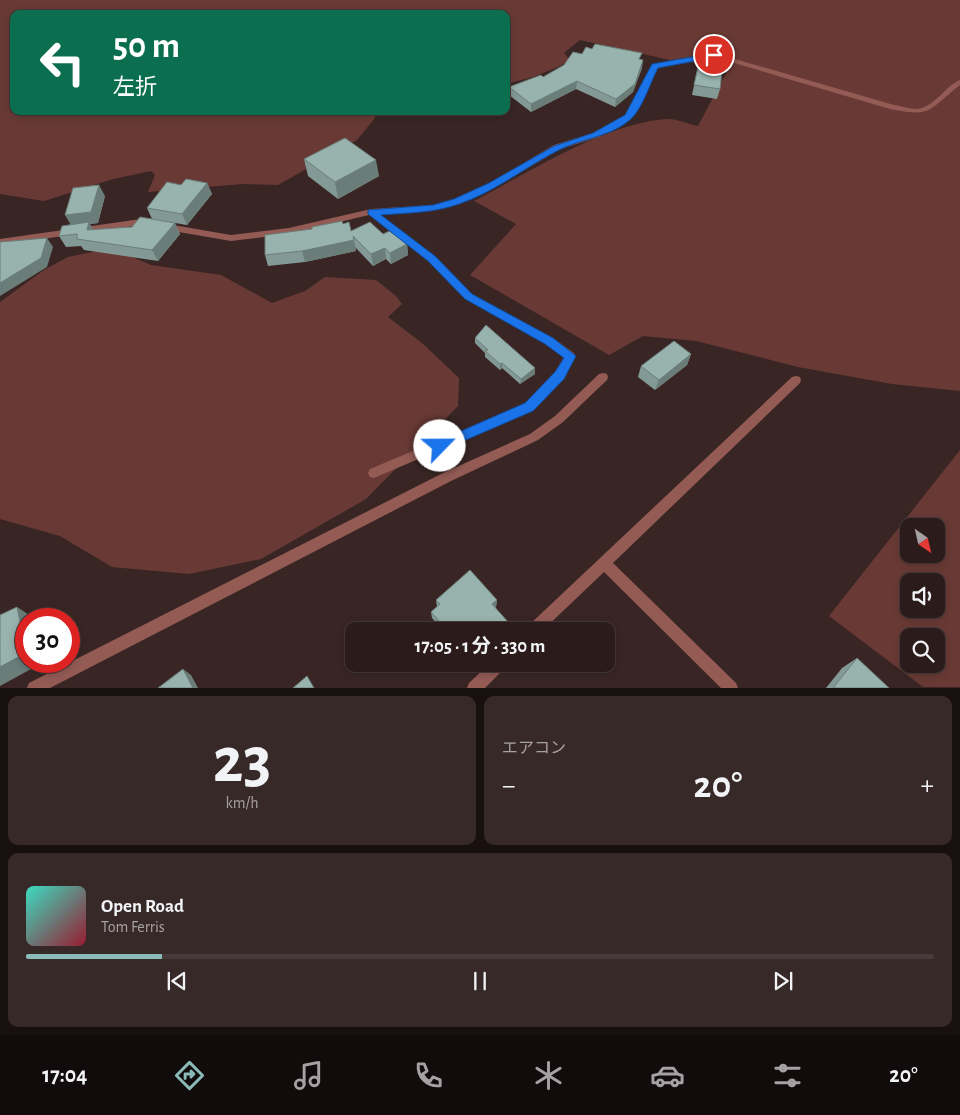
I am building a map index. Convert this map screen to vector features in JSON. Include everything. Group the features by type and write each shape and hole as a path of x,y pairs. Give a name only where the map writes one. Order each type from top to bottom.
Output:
{"street":[{"path":"0,242 141,222 230,238 289,231 371,212 433,208 457,202 493,185 557,147 596,135 628,116 636,106 655,66 714,55 886,105 917,111 928,108 949,88 960,82"},
{"path":"371,212 431,259 468,296 549,341 570,356 559,375 529,407 374,473"},
{"path":"34,688 438,481 534,437 559,419 603,377"},
{"path":"542,622 796,380"},
{"path":"604,563 731,688"},
{"path":"474,688 491,672"}],"shaded area":[{"path":"0,0 960,0 960,391 892,384 798,367 696,341 643,336 609,355 470,275 516,224 474,201 568,151 620,129 644,122 668,119 698,126 726,73 725,66 670,60 580,40 564,53 570,60 533,77 510,83 510,10 10,10 10,115 375,115 357,140 278,185 242,184 148,192 155,175 151,171 113,179 44,201 0,194"},
{"path":"112,248 151,265 221,275 272,303 305,291 325,277 376,280 396,296 402,304 388,317 422,343 459,378 458,406 366,499 261,559 189,574 112,567 60,536 0,519 0,302 44,270 68,257"},
{"path":"960,450 960,687 923,687 904,673 945,673 945,628 900,628 900,670 829,616 900,526 900,563 945,563 945,518 906,518"}],"building":[{"path":"595,44 642,53 639,59 643,60 635,84 616,99 577,81 531,104 510,88 541,75 543,77 564,65 573,52 582,54 586,47 592,49"},
{"path":"705,52 724,55 720,89 694,85 698,67 702,68"},
{"path":"345,138 376,160 335,182 304,159"},
{"path":"186,179 207,183 182,214 147,208 167,182 181,185"},
{"path":"99,185 91,212 65,215 73,188"},
{"path":"140,217 175,223 152,250 77,239 77,234 59,236 62,226 89,222 87,230 132,227"},
{"path":"342,221 343,224 349,222 351,231 370,222 383,234 392,230 407,244 390,253 385,248 371,254 353,236 354,240 302,251 265,255 265,235 312,229 312,227"},
{"path":"47,238 41,258 0,283 0,242"},
{"path":"486,325 535,368 521,379 485,351 488,350 475,338"},
{"path":"674,341 691,354 659,380 641,366"},
{"path":"470,570 497,600 492,604 508,622 440,622 431,612 440,604 436,600"},
{"path":"17,607 15,608 15,659 0,667 0,615"},
{"path":"857,658 889,688 833,688"},
{"path":"183,669 193,688 158,688"},
{"path":"307,676 314,688 293,688"}],"route":[{"path":"440,446 529,407 559,375 570,356 549,341 468,296 407,238 371,212 433,208 457,202 493,185 557,147 596,135 628,116 636,106 655,66 714,55"}]}
